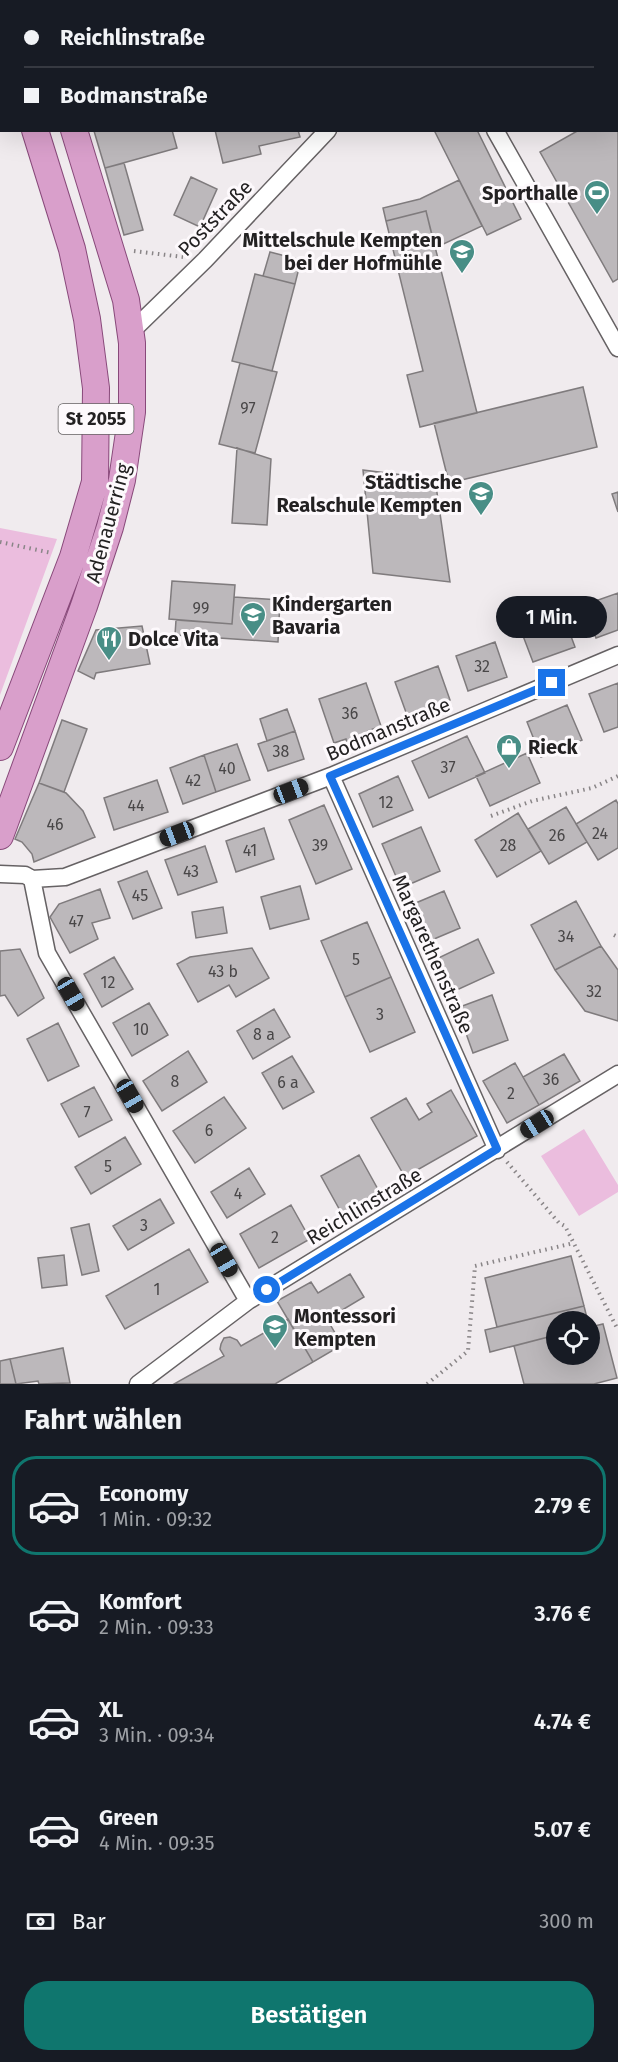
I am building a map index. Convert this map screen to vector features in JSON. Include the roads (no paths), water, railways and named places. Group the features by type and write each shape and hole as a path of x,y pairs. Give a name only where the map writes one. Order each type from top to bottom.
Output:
{"main road":[{"name":"Adenauerring","path":"0,747 73,557 95,482 96,388 87,319 72,249 36,132"},
{"name":"Adenauerring","path":"0,836 84,606 110,527 122,480 132,412 134,384 131,332 126,300 75,132"}],"street":[{"name":"Poststraße","path":"131,332 205,260 325,132"},
{"path":"496,132 613,324 618,348"},
{"name":"Bodmanstraße","path":"0,874 25,875 32,879 65,877 330,776 618,655"},
{"name":"Margarethenstraße","path":"330,776 497,1149"},
{"path":"32,879 47,952 248,1301"},
{"name":"Reichlinstraße","path":"138,1384 248,1301 618,1074"}],"place":[{"name":"Sporthalle","path":"597,216"},
{"name":"Mittelschule Kempten bei der Hofmühle","path":"462,275"},
{"name":"Städtische Realschule Kempten","path":"481,517"},
{"name":"Kindergarten Bavaria","path":"253,638"},
{"name":"Dolce Vita","path":"109,662"},
{"name":"Rieck","path":"509,770"},
{"name":"Montessori Kempten","path":"275,1350"}]}
